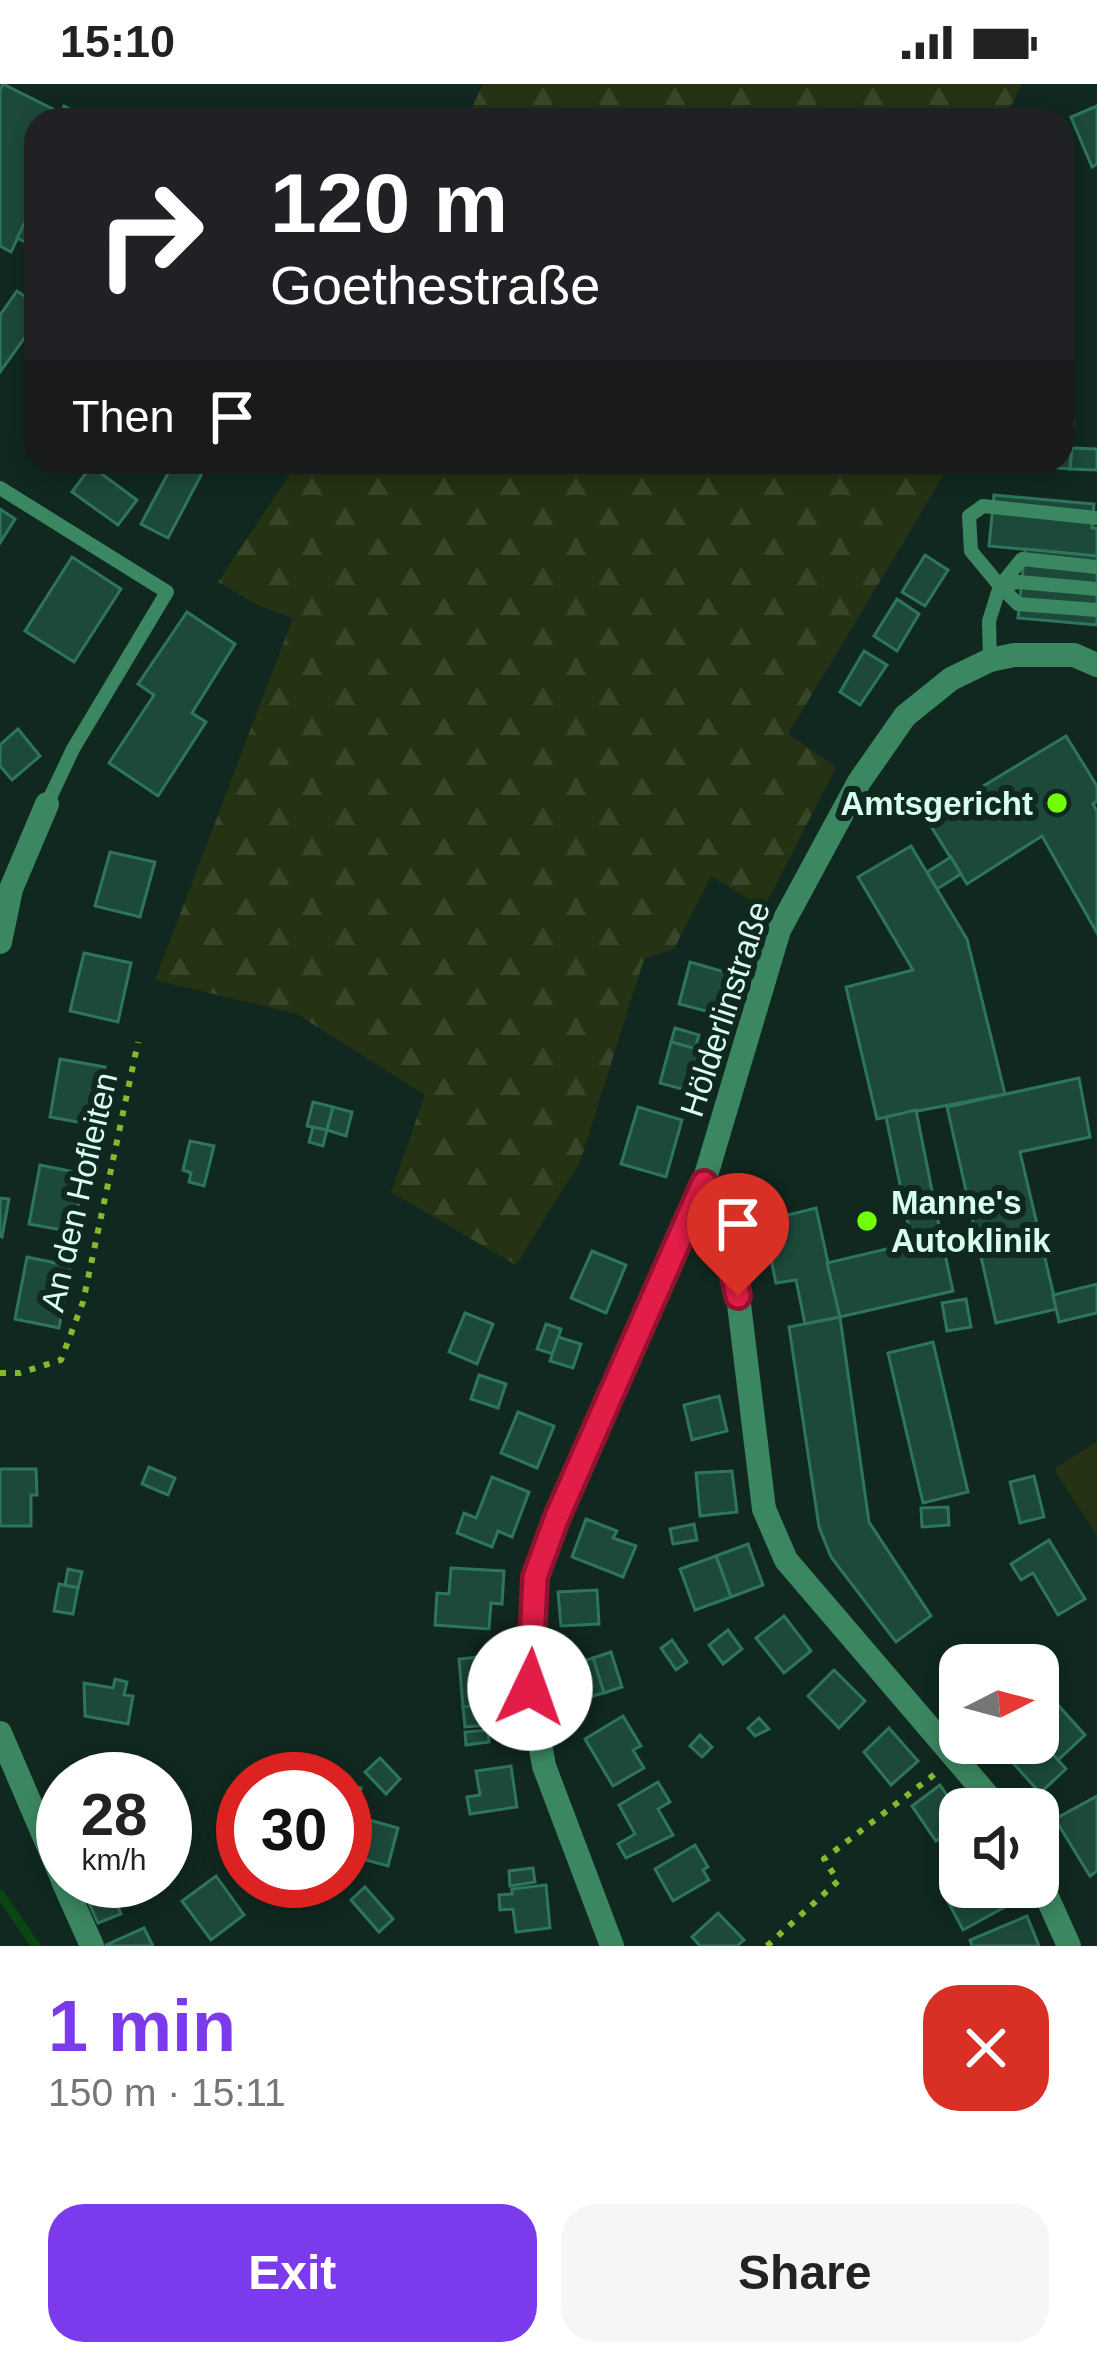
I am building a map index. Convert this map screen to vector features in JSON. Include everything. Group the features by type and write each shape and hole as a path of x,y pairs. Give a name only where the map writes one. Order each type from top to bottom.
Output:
{"street":[{"name":"Hölderlinstraße","path":"612,1946 544,1766 530,1688 535,1577 704,1183 779,930 859,782 905,716 951,679 990,660 1014,655 1074,656 1097,665"},
{"path":"0,942 11,889 47,804"},
{"path":"0,865 11,889"},
{"path":"704,1183 728,1248 738,1296 764,1509 786,1560 939,1736"},
{"path":"0,1733 36,1817"},
{"path":"963,1764 982,1788"},
{"path":"75,1908 92,1946"},
{"path":"1052,1908 1069,1946"}],"lane":[{"path":"0,488 167,592 73,749 47,804"},
{"path":"1097,518 983,506 969,516 971,551 1018,604 1097,610"},
{"path":"990,660 988,621 1000,586 1022,559 1097,567"},
{"path":"1000,586 1019,582 1097,589"}],"path":[{"name":"An den Hofleiten","path":"0,1373 20,1373 62,1360 83,1302 138,1042"},
{"path":"766,1946 838,1881 824,1859 948,1764"}],"green space":[{"path":"483,84 1022,84 1010,108 472,108"},
{"path":"290,474 944,474 788,734 836,767 764,908 711,876 674,949 644,959 580,1162 516,1265 391,1192 425,1095 297,1014 155,980 293,618 261,607 218,582"},
{"path":"1097,1441 1097,1536 1054,1469"}],"building":[{"path":"3,84 51,108 24,108 24,225 11,252 0,246"},
{"path":"1097,106 1097,164 1092,167 1074,124 1074,116"},
{"path":"17,291 24,296 24,339 0,372 0,315"},
{"path":"1074,448 1097,449 1097,470 1074,469"},
{"path":"85,474 102,474 137,500 118,525 72,492"},
{"path":"168,474 202,474 168,538 141,524"},
{"path":"994,495 1094,504 1097,556 989,546"},
{"path":"0,509 15,519 0,543"},
{"path":"1025,549 1097,556 1097,625 1018,618"},
{"path":"925,555 948,570 925,606 902,592"},
{"path":"72,557 121,589 74,662 25,631"},
{"path":"897,599 919,614 897,651 874,636"},
{"path":"187,612 235,644 192,713 206,722 158,796 109,763 154,695 138,684"},
{"path":"864,651 887,665 860,705 840,692"},
{"path":"18,729 40,756 12,780 0,766 0,745"},
{"path":"1066,736 1097,786 1093,804 1097,811 1097,933 1042,836 967,884 927,820"},
{"path":"911,846 967,939 1005,1094 877,1119 846,987 913,970 858,877"},
{"path":"110,852 155,862 140,917 95,906"},
{"path":"951,857 961,874 937,889 927,872"},
{"path":"84,953 131,963 118,1022 70,1011"},
{"path":"690,962 732,974 721,1015 679,1004"},
{"path":"675,1028 699,1035 695,1049 671,1042"},
{"path":"671,1042 708,1052 696,1093 660,1083"},
{"path":"60,1059 105,1067 94,1125 50,1117"},
{"path":"1079,1078 1090,1137 1020,1152 1057,1309 996,1323 947,1107"},
{"path":"313,1102 333,1107 327,1130 307,1126"},
{"path":"333,1107 352,1112 346,1136 327,1130"},
{"path":"638,1107 682,1120 666,1177 621,1164"},
{"path":"916,1110 941,1236 912,1243 886,1117"},
{"path":"313,1127 327,1130 323,1146 309,1142"},
{"path":"190,1141 214,1146 204,1186 189,1182 191,1173 183,1170"},
{"path":"40,1165 84,1174 73,1232 29,1224"},
{"path":"0,1198 9,1199 2,1237 0,1236"},
{"path":"816,1208 840,1317 805,1324 796,1280 776,1283 763,1221"},
{"path":"941,1236 953,1291 840,1317 827,1263"},
{"path":"592,1251 626,1265 606,1313 571,1298"},
{"path":"27,1257 70,1266 59,1328 15,1319"},
{"path":"1097,1284 1097,1313 1059,1322 1053,1295"},
{"path":"966,1299 971,1327 947,1331 942,1303"},
{"path":"465,1313 493,1324 477,1364 449,1352"},
{"path":"840,1317 869,1522 931,1616 896,1642 831,1557 819,1527 789,1327"},
{"path":"546,1324 561,1329 553,1354 537,1349"},
{"path":"558,1337 581,1344 573,1368 550,1361"},
{"path":"933,1342 968,1492 923,1503 888,1353"},
{"path":"479,1375 506,1384 498,1408 471,1399"},
{"path":"719,1396 727,1431 692,1440 684,1405"},
{"path":"518,1412 554,1426 537,1468 501,1453"},
{"path":"149,1467 175,1478 168,1495 142,1484"},
{"path":"0,1469 36,1469 31,1526 0,1526"},
{"path":"732,1471 737,1512 700,1516 696,1473"},
{"path":"1034,1476 1044,1517 1020,1523 1010,1482"},
{"path":"492,1477 529,1492 512,1537 498,1531 492,1547 457,1533 464,1513 476,1518"},
{"path":"948,1507 949,1525 922,1527 921,1508"},
{"path":"586,1519 617,1531 613,1538 636,1546 623,1577 572,1557"},
{"path":"694,1524 697,1540 673,1544 670,1529"},
{"path":"1049,1540 1085,1599 1058,1615 1033,1573 1021,1580 1011,1564"},
{"path":"748,1544 763,1585 731,1597 716,1556"},
{"path":"716,1556 731,1597 695,1610 680,1569"},
{"path":"451,1568 504,1571 502,1604 491,1603 489,1629 435,1625 437,1593 449,1594"},
{"path":"68,1569 82,1572 78,1588 65,1585"},
{"path":"59,1584 78,1588 73,1614 54,1611"},
{"path":"597,1590 599,1624 561,1626 558,1592"},
{"path":"784,1616 811,1651 784,1673 756,1638"},
{"path":"728,1630 742,1649 723,1664 709,1645"},
{"path":"672,1640 687,1662 676,1670 661,1648"},
{"path":"611,1652 622,1687 604,1693 593,1658"},
{"path":"496,1655 499,1699 463,1707 459,1659"},
{"path":"593,1658 604,1693 575,1701 565,1667"},
{"path":"834,1670 865,1701 839,1728 808,1696"},
{"path":"115,1679 127,1682 124,1695 133,1696 128,1724 85,1716 84,1683 113,1688"},
{"path":"489,1704 491,1725 465,1727 463,1707"},
{"path":"1059,1706 1085,1735 1059,1759"},
{"path":"623,1716 641,1746 633,1750 644,1768 613,1786 585,1739"},
{"path":"759,1718 769,1729 755,1736 748,1728"},
{"path":"889,1728 918,1761 891,1785 864,1752"},
{"path":"488,1730 489,1742 466,1745 465,1732"},
{"path":"700,1735 712,1747 702,1757 690,1746"},
{"path":"380,1758 400,1779 386,1794 372,1779 372,1765"},
{"path":"1059,1761 1066,1769 1045,1788 1036,1788 1014,1764"},
{"path":"511,1766 517,1807 470,1814 467,1797 480,1795 476,1771"},
{"path":"658,1782 670,1802 658,1809 673,1835 626,1858 618,1844 635,1834 619,1805"},
{"path":"940,1785 939,1839 936,1841 912,1806"},
{"path":"1097,1796 1097,1871 1090,1876 1059,1826 1059,1817"},
{"path":"372,1821 398,1828 388,1866 372,1862"},
{"path":"695,1845 708,1867 703,1870 709,1880 673,1901 655,1869"},
{"path":"533,1868 535,1882 510,1886 509,1871"},
{"path":"216,1876 216,1908 239,1908 244,1915 211,1940 187,1908 192,1908 192,1894"},
{"path":"546,1885 550,1928 516,1932 513,1909 500,1910 499,1895"},
{"path":"372,1895 393,1919 379,1932 358,1908 372,1908"},
{"path":"91,1908 118,1908 121,1914 98,1923"},
{"path":"951,1908 1003,1908 963,1930"},
{"path":"718,1913 744,1940 737,1946 700,1946 692,1937"},
{"path":"1027,1916 1039,1946 972,1946 970,1940"},
{"path":"144,1928 153,1946 106,1946 106,1945"}],"waterway":[{"path":"0,1894 36,1946"}],"place":[{"name":"Amtsgericht","path":"1057,803"},
{"name":"Manne's Autoklinik","path":"867,1221"}],"route":[{"path":"530,1688 535,1577 704,1183 728,1248 738,1296"}]}
